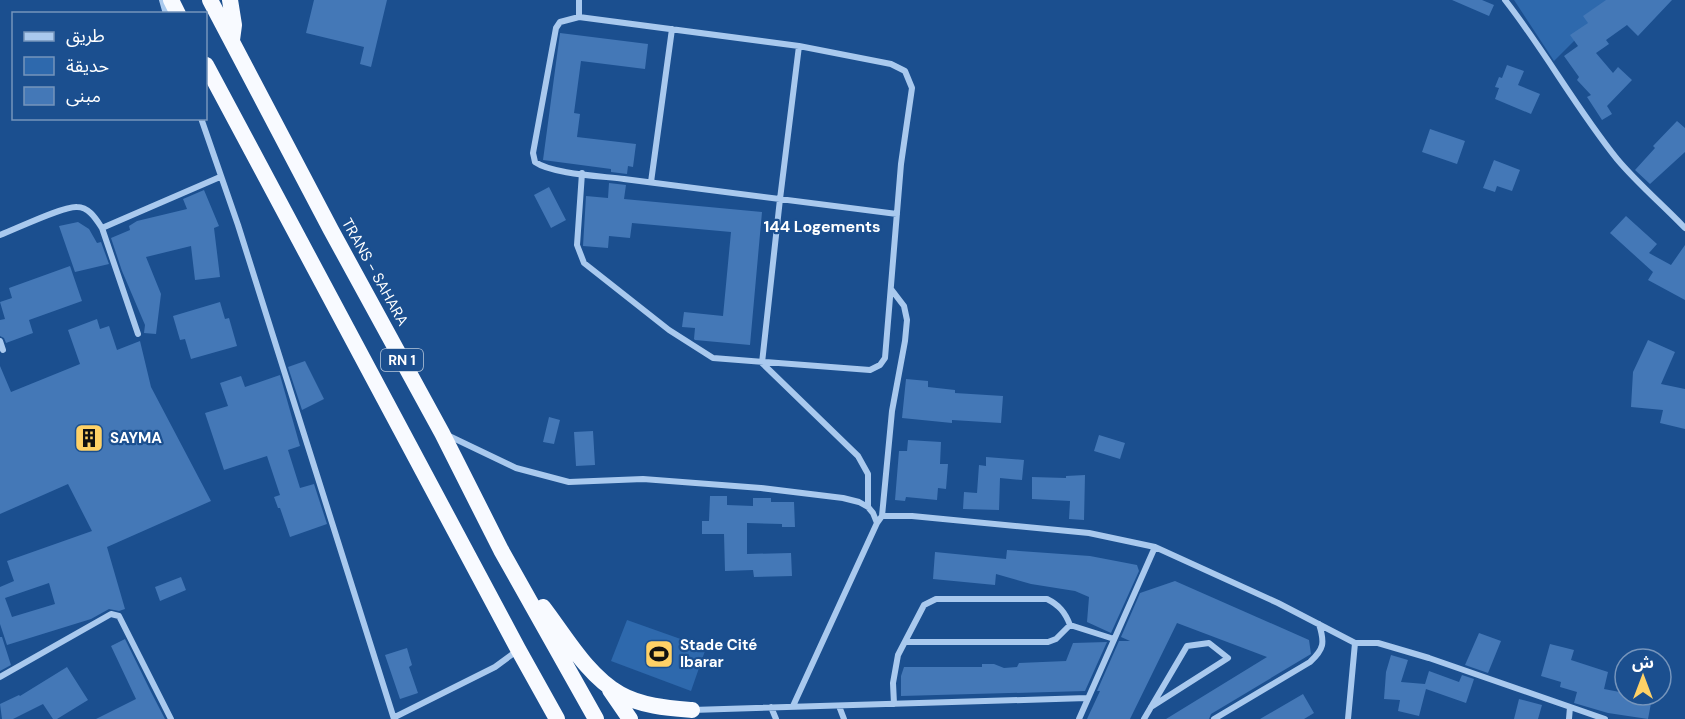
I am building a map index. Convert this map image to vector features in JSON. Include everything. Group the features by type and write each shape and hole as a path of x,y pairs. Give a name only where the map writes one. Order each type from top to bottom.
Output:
{"highway":[{"name":"TRANS - SAHARA","path":"210,0 331,230 442,433 501,550 596,719"},
{"path":"230,0 234,25 232,41"},
{"name":"RN 1","path":"207,67 557,719"},
{"path":"501,550 584,662 605,684 630,719"},
{"path":"605,684 622,695 646,704 688,715"}],"street":[{"path":"579,0 579,17"},
{"path":"1505,0 1618,160 1685,228"},
{"path":"582,173 577,245 584,263 669,330 713,358 870,369 880,365 885,358 891,289 897,214 901,164 912,88 904,71 891,64 799,46 579,17 560,22 556,28 533,153 535,162 543,168 582,173 651,182 780,199 897,214"},
{"path":"651,182 672,29"},
{"path":"762,363 799,46"},
{"path":"202,120 238,225 395,718 495,667 518,649"},
{"path":"102,228 220,177"},
{"path":"0,235 78,207 92,213 102,228 138,334"},
{"path":"793,706 882,516 892,411 907,320 904,306 891,289"},
{"path":"0,341 3,351"},
{"path":"762,363 858,456 868,474 868,507"},
{"path":"442,433 516,468 569,482 643,479 843,498 868,507 877,524"},
{"path":"882,516 912,516 1089,533 1155,547 1355,643 1378,643 1419,655 1605,719"},
{"path":"1079,719 1155,547"},
{"path":"894,704 893,683 898,655 924,605 936,599 1047,599 1058,604 1070,625"},
{"path":"0,677 111,614 116,614 171,719"},
{"path":"1214,719 1321,652 1324,638 1319,624"},
{"path":"1070,625 1114,639"},
{"path":"905,642 1048,642 1056,639 1070,625"},
{"path":"1144,719 1151,707 1187,646 1209,643 1228,658 1151,707"},
{"path":"1348,719 1355,643"},
{"path":"688,715 793,706 1087,698"},
{"path":"839,706 844,719"},
{"path":"771,707 776,719"},
{"path":"1569,719 1570,707"}],"green space":[{"path":"1514,0 1615,0 1554,61"},
{"name":"Stade Cité Ibarar","path":"627,620 706,648 691,691 611,661"}],"building":[{"path":"314,0 387,0 371,67 360,64 364,47 306,33"},
{"path":"1452,0 1482,0 1494,5 1489,16"},
{"path":"1606,0 1672,0 1638,36 1627,25 1606,40 1609,44 1596,53 1613,73 1618,67 1632,80 1607,106 1612,114 1602,120 1587,97 1591,95 1577,80 1579,77 1564,56 1578,46 1570,35 1588,23 1583,16"},
{"path":"560,33 648,44 645,69 581,61 574,113 580,114 577,137 636,144 633,167 628,166 627,174 611,172 611,169 543,160"},
{"path":"1507,65 1524,71 1518,85 1540,94 1531,114 1495,99 1499,88 1495,87 1499,77 1502,78"},
{"path":"1677,121 1685,128 1685,152 1650,184 1635,170 1655,148 1653,146"},
{"path":"1430,129 1465,141 1457,164 1422,152"},
{"path":"1494,160 1520,170 1512,191 1497,186 1495,192 1483,188"},
{"path":"609,183 626,185 624,199 762,212 750,345 695,340 695,328 682,327 684,312 723,316 731,232 632,223 630,238 609,236 608,248 583,246 586,196 608,198"},
{"path":"549,187 566,220 551,228 534,195"},
{"path":"204,190 219,226 214,228 220,277 195,280 191,246 146,257 161,294 156,334 144,333 145,325 111,238 130,230 129,226 137,221 187,209 183,199"},
{"path":"1626,216 1657,244 1649,253 1671,265 1685,245 1685,300 1648,280 1653,272 1610,233"},
{"path":"78,222 89,229 97,243 101,242 109,264 75,272 59,226"},
{"path":"70,266 82,301 29,320 33,333 6,343 0,336 0,320 5,319 0,302 12,298 9,288"},
{"path":"220,302 225,319 229,318 237,346 191,359 185,339 180,340 173,316"},
{"name":"SAYMA","path":"97,319 100,329 109,326 117,350 140,341 151,387 211,501 107,547 125,609 119,611 109,609 91,619 7,645 0,624 0,587 14,581 7,561 92,531 68,484 0,514 0,366 11,392 80,364 68,330","holes":["49,583 55,604 12,617 5,598"]},
{"path":"1648,340 1675,352 1661,384 1685,389 1685,429 1660,423 1663,410 1631,407 1633,372"},
{"path":"305,361 324,399 302,410 288,367"},
{"path":"280,375 300,446 288,450 300,488 314,484 327,524 290,537 274,497 280,495 267,456 224,470 205,413 228,406 220,383 241,376 245,387"},
{"path":"906,379 928,381 928,387 955,390 955,393 1003,396 1001,423 952,420 952,423 902,418"},
{"path":"549,417 560,420 554,444 543,442"},
{"path":"593,431 595,465 576,466 574,432"},
{"path":"1099,435 1125,443 1120,459 1094,451"},
{"path":"908,440 941,442 940,464 948,464 946,489 938,488 937,500 906,497 905,501 895,500 899,451 907,451"},
{"path":"986,457 1024,460 1022,480 1000,478 999,510 963,509 964,492 977,493 979,465 986,466"},
{"path":"1085,475 1084,520 1069,519 1070,501 1032,499 1032,477 1066,478 1066,476"},
{"path":"710,496 727,496 727,505 753,506 753,498 771,498 771,502 794,502 795,527 782,527 782,524 747,523 747,554 791,553 792,576 754,577 753,570 725,571 724,534 702,534 702,521 709,521"},
{"path":"1007,550 1090,556 1137,565 1139,571 1111,633 1087,622 1089,597 1075,591 1031,584 996,574 995,585 933,579 935,552 1006,559"},
{"path":"181,577 186,590 160,601 155,587"},
{"path":"1175,581 1309,640 1311,654 1211,714 1209,719 1166,719 1267,657 1177,623 1130,719 1087,719 1119,641 1130,641 1121,637 1140,593"},
{"path":"1479,633 1501,641 1488,673 1465,665"},
{"path":"0,637 2,637 11,665 0,671"},
{"path":"125,639 165,719 96,719 136,699 111,646"},
{"path":"1107,642 1085,691 901,696 901,676 904,667 982,667 982,664 994,664 1004,668 1017,667 1019,663 1066,661 1073,643"},
{"path":"1550,644 1574,650 1571,660 1608,672 1604,689 1613,691 1613,707 1650,707 1648,719 1608,713 1574,703 1577,692 1560,687 1561,682 1541,676"},
{"path":"407,648 412,665 409,667 418,693 400,699 385,655"},
{"path":"1391,655 1408,660 1401,682 1425,684 1429,671 1459,682 1462,675 1474,679 1466,703 1426,689 1419,716 1398,711 1400,700 1384,699 1386,672"},
{"path":"67,667 88,700 57,719 53,719 43,704 13,719 2,719 0,704 20,696"},
{"path":"1303,694 1314,713 1304,719 1260,719"},
{"path":"1519,699 1542,705 1538,719 1514,719"}],"place":[{"name":"SAYMA","path":"89,438"},
{"name":"Stade Cité Ibarar","path":"659,654"}],"district":[{"name":"144 Logements","path":"822,226"}]}
